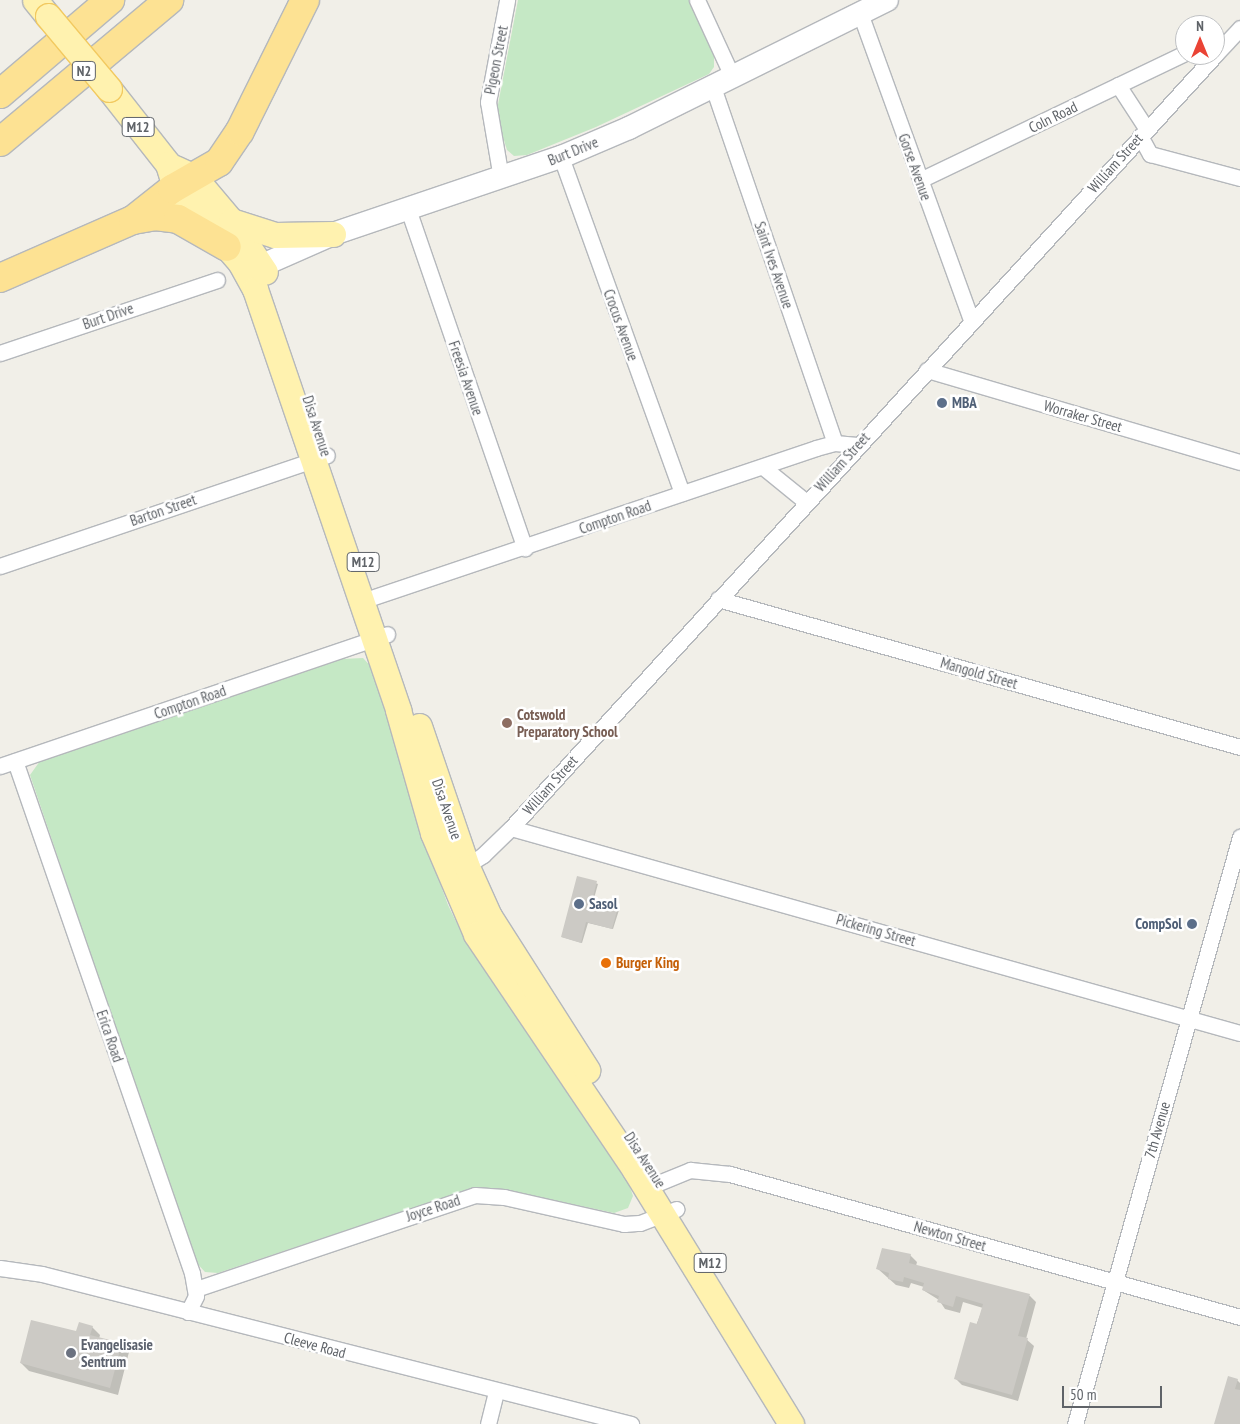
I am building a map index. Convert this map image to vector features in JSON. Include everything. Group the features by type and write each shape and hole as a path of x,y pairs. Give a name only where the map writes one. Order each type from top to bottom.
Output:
{"highway":[{"name":"N2","path":"0,94 110,0"},
{"name":"N2","path":"0,142 169,0"},
{"path":"133,220 179,176 219,162 240,131 305,0"},
{"path":"0,278 133,220 155,216 178,218 229,234"}],"main road":[{"name":"Disa Avenue","path":"42,8 179,176 229,234 255,269 369,600 458,870 489,916 670,1212 808,1424"},
{"path":"229,234 333,234"},
{"name":"Disa Avenue","path":"670,1212 792,1424"}],"street":[{"name":"Pigeon Street","path":"501,178 488,102 507,0"},
{"name":"Saint Ives Avenue","path":"697,0 835,443"},
{"name":"Burt Drive","path":"255,269 333,234 561,157 723,82 887,0"},
{"name":"Gorse Avenue","path":"860,13 971,320"},
{"name":"William Street","path":"1225,44 1235,33"},
{"name":"Coln Road","path":"920,180 1175,58"},
{"name":"William Street","path":"458,870 512,828 857,445 1206,65"},
{"path":"1118,85 1143,132 1150,154 1240,178"},
{"name":"Crocus Avenue","path":"561,157 682,493"},
{"name":"Freesia Avenue","path":"408,209 525,548"},
{"name":"Burt Drive","path":"0,353 217,280"},
{"name":"Worraker Street","path":"927,370 1240,462"},
{"name":"Compton Road","path":"369,600 835,443 857,445"},
{"name":"Barton Street","path":"0,566 320,457"},
{"path":"762,467 806,502"},
{"name":"Mangold Street","path":"718,599 1240,747"},
{"name":"Compton Road","path":"0,766 380,637"},
{"name":"Erica Road","path":"15,761 196,1289"},
{"name":"Pickering Street","path":"512,828 1240,1033"},
{"name":"7th Avenue","path":"1075,1424 1240,837"},
{"name":"Newton Street","path":"653,1185 690,1170 730,1174 1240,1318"},
{"name":"Joyce Road","path":"196,1289 475,1195 504,1197 624,1224 640,1224 670,1212"},
{"name":"Cleeve Road","path":"0,1268 42,1274 496,1392 631,1424"},
{"path":"188,1312 196,1289"},
{"path":"488,1424 496,1392"}],"green space":[{"path":"518,0 689,0 714,52 714,67 709,74 596,127 527,155 514,156 507,150 496,115"},
{"path":"363,658 376,672 423,836 448,905 467,944 627,1178 633,1196 628,1208 614,1213 501,1189 473,1188 218,1273 205,1272 194,1260 30,775 40,761 342,659"}],"building":[{"path":"577,876 597,881 592,901 618,907 612,929 586,922 581,943 561,937"},
{"path":"882,1248 911,1254 909,1263 1030,1294 1018,1336 1028,1338 1012,1395 954,1379 970,1322 977,1324 983,1304 956,1296 953,1307 937,1302 939,1296 922,1290 924,1283 904,1277 903,1282 888,1279 889,1273 876,1269"},
{"name":"Evangelisasie Sentrum","path":"31,1320 76,1331 79,1322 93,1326 90,1335 122,1343 110,1388 20,1363"},
{"path":"1228,1376 1238,1379 1235,1389 1240,1390 1240,1424 1214,1424"}],"place":[{"name":"MBA","path":"942,403"},
{"name":"Cotswold Preparatory School","path":"507,723"},
{"name":"Sasol","path":"579,904"},
{"name":"CompSol","path":"1192,924"},
{"name":"Burger King","path":"606,963"},
{"name":"Evangelisasie Sentrum","path":"71,1353"}]}
